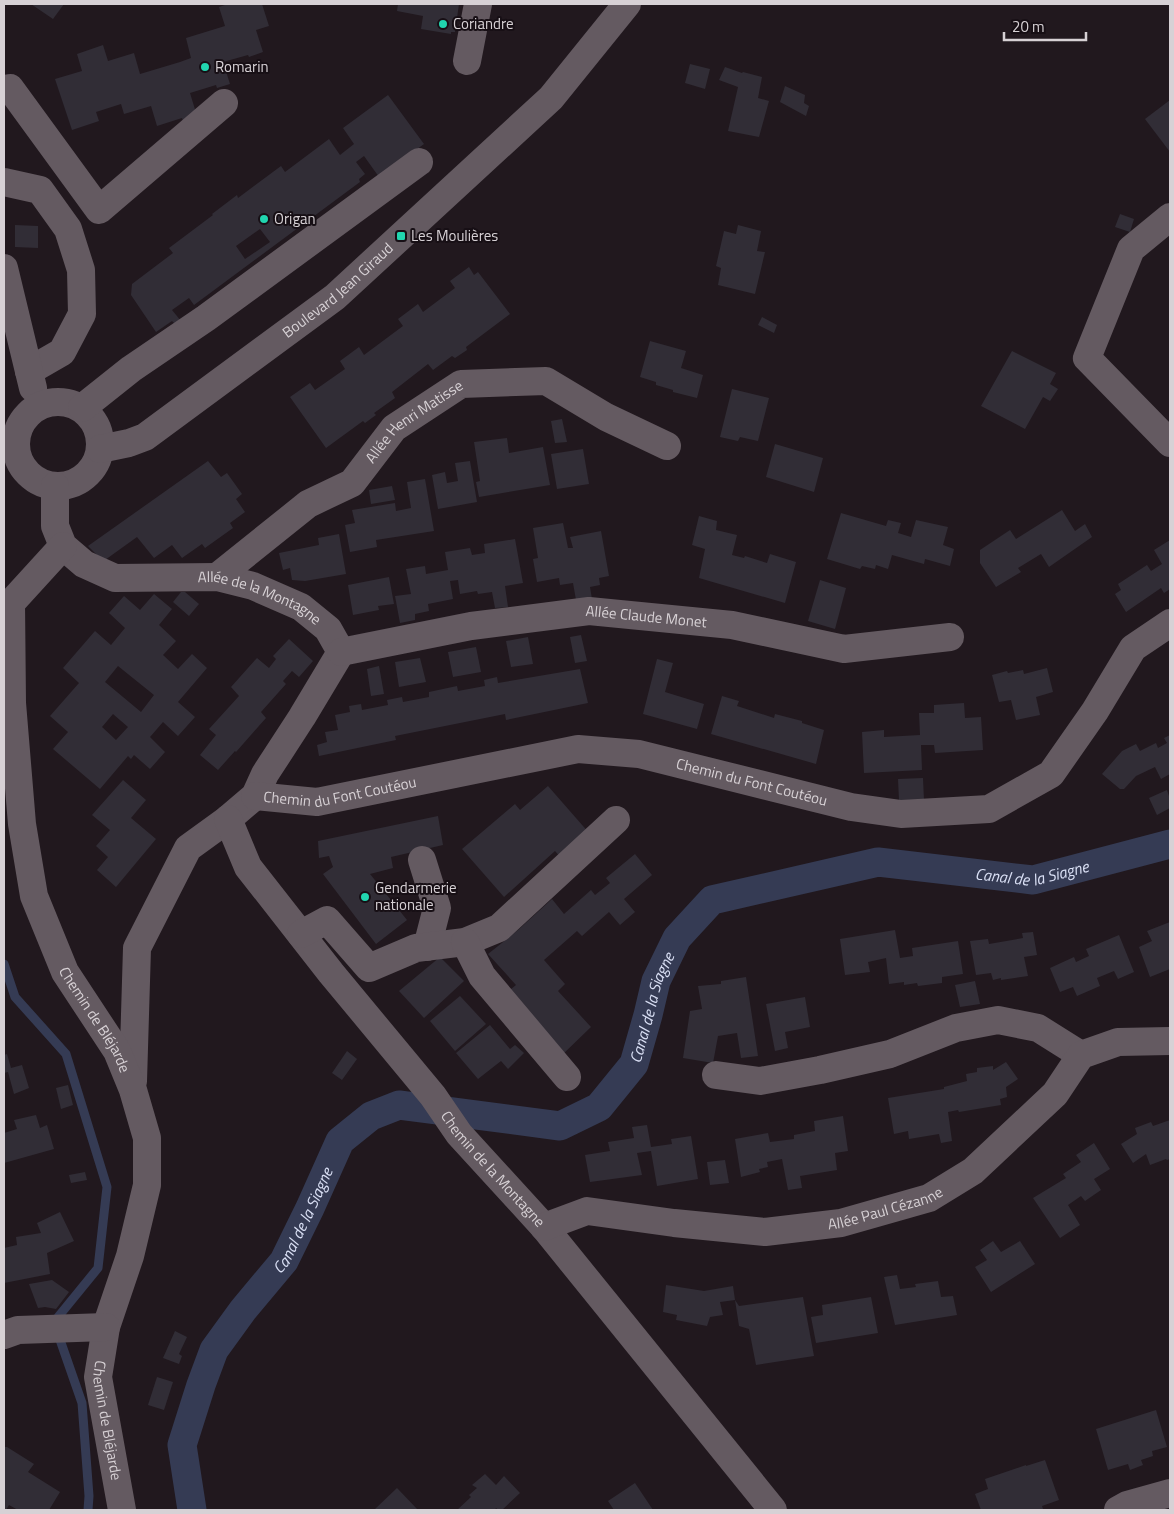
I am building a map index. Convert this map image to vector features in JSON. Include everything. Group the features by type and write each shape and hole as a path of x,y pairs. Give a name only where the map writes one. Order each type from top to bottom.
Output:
{"street":[{"path":"467,61 478,4"},
{"name":"Boulevard Jean Giraud","path":"100,449 129,443 145,437 335,297 551,98 627,4"},
{"path":"4,89 10,88 99,210 224,103"},
{"path":"82,408 131,369 206,318 419,162"},
{"path":"4,182 40,190 68,229 81,270 82,314 62,352 29,371"},
{"path":"1170,217 1131,249 1087,358 1170,443"},
{"path":"4,268 38,406"},
{"name":"Allée Henri Matisse","path":"217,577 308,504 352,483 394,428 461,384 546,381 606,417 667,446"},
{"path":"60,402 82,408 93,419 99,433 100,449 93,469 76,482 66,485 43,484 23,468 11,464 21,423 28,413 38,406 49,403 60,402"},
{"path":"55,486 55,526 63,546"},
{"name":"Allée de la Montagne","path":"63,546 84,564 114,578 217,577 253,586 301,607 328,629 341,652"},
{"name":"Chemin de Bléjarde","path":"63,546 10,603 12,704 22,824 34,896 64,972 117,1051 133,1090 147,1138 147,1185 130,1256 106,1327 98,1377 122,1510"},
{"name":"Allée Claude Monet","path":"341,652 471,626 589,611 732,625 844,649 950,636"},
{"name":"Chemin du Font Coutéou","path":"255,796 317,802 578,749 639,754 851,808 901,814 989,809 1051,774 1095,711 1134,648 1170,624"},
{"path":"133,1090 138,948 188,848 228,819 255,796 265,774 341,652"},
{"name":"Chemin de la Montagne","path":"228,819 248,866 331,973 433,1096 459,1134 544,1227 773,1510"},
{"path":"301,934 327,920 369,968 416,948 465,942 499,928 616,820"},
{"path":"422,860 437,908 427,947"},
{"path":"465,942 482,976 567,1077"},
{"path":"716,1075 760,1081 820,1070 890,1054 956,1028 998,1020 1038,1028 1081,1055 1118,1042 1170,1041"},
{"name":"Allée Paul Cézanne","path":"544,1227 587,1211 674,1224 765,1232 841,1223 929,1198 973,1171 1055,1094 1081,1055"},
{"path":"4,1334 18,1330 106,1327"},
{"path":"1118,1510 1126,1505 1170,1493"}],"building":[{"path":"31,4 64,4 53,19"},
{"name":"Romarin","path":"228,4 262,4 269,26 256,30 263,52 223,62 230,84 217,88 216,85 190,93 197,116 183,121 182,118 157,126 151,106 124,114 121,104 96,112 99,121 72,130 55,79 82,71 77,54 103,45 108,61 134,53 140,74 180,62 191,58 186,38 225,26 219,7"},
{"name":"Coriandre","path":"398,4 459,4 455,32 451,32 451,34 421,29 423,16 397,11"},
{"path":"690,64 710,69 705,89 685,83"},
{"path":"725,67 762,77 758,98 769,101 759,137 728,131 738,87 719,80"},
{"path":"785,86 805,95 804,103 809,106 806,116 780,102"},
{"name":"Origan","path":"388,95 424,144 379,177 364,156 356,162 365,174 359,179 360,182 194,305 189,298 172,310 181,321 176,325 172,321 156,332 131,295 132,284 173,253 169,248 237,195 238,198 281,166 285,172 329,139 340,155 354,144 343,128","holes":["260,229 270,242 245,259 236,246"]},
{"path":"1170,100 1170,152 1145,119"},
{"path":"1120,214 1134,219 1130,232 1115,227"},
{"path":"15,225 38,226 38,248 15,247"},
{"path":"738,225 761,231 757,251 765,252 755,294 718,285 721,268 716,266 724,231 736,234"},
{"path":"469,267 474,275 478,272 510,314 466,347 467,350 455,358 452,356 433,370 428,364 392,392 395,398 374,413 376,415 365,423 363,421 326,448 290,397 310,383 315,390 345,369 340,361 359,347 364,355 403,326 398,319 418,304 423,312 455,288 450,281"},
{"path":"762,317 777,325 774,333 758,325"},
{"path":"650,341 686,351 681,368 703,375 697,398 673,392 673,390 656,385 656,382 640,377"},
{"path":"1012,351 1056,373 1050,384 1058,389 1050,401 1043,397 1025,429 981,406"},
{"path":"732,389 769,398 758,441 740,437 738,441 720,437"},
{"path":"562,419 567,442 555,443 551,421"},
{"path":"507,438 509,453 543,447 550,485 479,497 476,482 480,481 474,442"},
{"path":"775,444 823,458 814,492 766,477"},
{"path":"583,449 589,484 557,489 551,454"},
{"path":"208,461 221,477 227,473 242,494 236,499 245,512 230,523 233,528 205,548 202,544 182,558 172,545 154,558 137,537 105,560 88,546"},
{"path":"470,461 477,502 438,509 432,475 445,472 447,483 458,481 455,463"},
{"path":"425,479 434,531 376,540 377,547 350,552 345,525 355,523 352,510 395,503 396,511 411,508 407,482"},
{"path":"392,486 395,500 371,504 369,490"},
{"path":"1062,510 1075,531 1085,524 1092,537 1049,567 1041,554 1018,568 1021,572 996,587 980,563 980,550 1010,530 1016,539"},
{"path":"841,513 886,526 888,520 901,523 898,533 911,537 916,520 948,527 943,545 954,549 950,566 925,559 924,564 892,555 888,569 876,565 875,569 862,566 860,569 827,559"},
{"path":"699,516 717,521 716,530 737,535 732,555 744,558 745,556 767,563 770,554 796,562 785,603 699,578 705,549 692,545"},
{"path":"563,523 568,548 573,548 570,537 601,531 609,576 599,578 600,585 590,587 592,599 576,600 573,583 560,585 559,578 537,582 533,559 538,558 533,528"},
{"path":"339,534 346,574 305,581 292,580 290,568 283,570 279,553 319,545 318,538"},
{"path":"515,539 523,583 505,586 508,607 495,608 492,592 478,594 477,591 460,594 458,580 450,581 453,599 428,604 429,611 415,614 415,620 400,623 395,596 411,594 406,569 425,566 426,574 448,570 445,552 470,548 472,555 485,553 484,544"},
{"path":"1170,540 1170,589 1164,593 1161,588 1126,612 1115,594 1121,590 1118,584 1147,565 1151,571 1162,564 1154,550"},
{"path":"389,577 394,604 378,606 379,610 353,615 348,585"},
{"path":"820,580 846,588 835,629 808,621"},
{"path":"181,592 185,592 199,604 189,616 173,602"},
{"path":"154,594 172,609 159,625 176,641 163,655 178,669 192,654 207,668 178,702 195,717 178,736 163,722 150,737 165,752 150,769 134,755 131,759 128,756 100,789 53,749 68,732 50,716 79,683 63,668 95,631 111,645 125,628 109,613 124,596 140,610","holes":["118,666 154,695 141,712 105,682","113,714 128,727 116,740 102,727"]},
{"path":"581,635 587,661 575,663 570,637"},
{"path":"528,637 533,664 511,667 506,641"},
{"path":"289,639 313,661 299,677 292,671 283,681 286,684 261,712 266,718 218,770 200,755 216,735 209,729 239,696 231,687 257,658 269,668 276,659 273,656"},
{"path":"476,647 481,672 453,677 448,652"},
{"path":"420,658 426,682 399,687 395,662"},
{"path":"657,659 673,663 665,692 704,704 697,729 643,714"},
{"path":"379,666 384,694 371,696 367,669"},
{"path":"1047,668 1053,692 1036,697 1040,715 1016,720 1011,700 999,702 992,675 1007,671 1008,673 1023,670 1024,674"},
{"path":"580,669 588,703 506,720 505,714 395,736 396,740 319,756 317,745 327,742 325,732 338,730 335,715 350,712 349,706 361,704 362,710 388,705 387,700 402,697 403,702 429,697 429,692 457,686 458,691 485,686 484,680 497,677 498,683"},
{"path":"722,696 739,701 737,706 774,718 775,714 802,721 802,723 824,730 816,764 711,734"},
{"path":"964,703 965,718 981,717 983,750 935,753 934,745 921,745 922,770 864,773 862,732 884,730 884,737 920,735 919,713 934,713 934,705"},
{"path":"1170,735 1170,774 1161,779 1155,767 1136,776 1124,789 1120,789 1102,774 1122,751 1136,744 1140,751 1156,743 1158,748 1167,743 1164,738"},
{"path":"923,778 924,801 899,800 898,779"},
{"path":"123,780 146,800 131,818 156,839 116,887 97,870 108,857 96,846 110,830 92,815"},
{"path":"548,786 590,834 562,859 555,851 504,897 462,849 515,804 520,810"},
{"path":"1167,790 1170,808 1157,815 1149,798"},
{"name":"Gendarmerie nationale","path":"438,816 443,845 391,857 393,868 370,874 407,920 376,944 323,874 333,867 329,856 319,858 318,841"},
{"path":"635,854 652,875 624,899 635,912 620,925 609,912 582,936 577,931 544,960 565,984 558,991 591,1027 561,1056 505,994 516,985 488,954 552,899 564,914 591,890 595,895 610,883 606,878"},
{"path":"1170,922 1170,969 1150,977 1139,947 1152,941 1147,931"},
{"path":"895,930 900,958 913,956 912,948 958,941 963,974 942,977 942,983 918,986 917,983 904,985 904,982 889,984 886,958 868,962 870,972 845,975 840,939"},
{"path":"1033,932 1037,955 1024,957 1028,976 993,980 991,973 976,975 970,941 988,939 989,944 1023,938 1022,933"},
{"path":"1119,935 1134,972 1118,979 1114,971 1097,978 1100,986 1077,996 1073,987 1060,992 1050,968 1074,957 1076,962 1089,956 1086,949"},
{"path":"440,957 464,981 424,1018 399,991"},
{"path":"746,977 758,1056 741,1058 737,1033 718,1036 713,1063 683,1058 690,1011 702,1009 698,986 721,984 721,981"},
{"path":"975,981 980,1004 960,1007 955,985"},
{"path":"460,996 486,1024 455,1051 430,1021"},
{"path":"805,997 810,1027 785,1032 788,1048 775,1051 766,1004"},
{"path":"490,1025 510,1049 515,1045 524,1053 508,1069 501,1061 478,1079 456,1053"},
{"path":"347,1051 357,1059 342,1080 332,1073"},
{"path":"7,1054 11,1068 22,1065 29,1088 14,1094 8,1072 4,1073 4,1055"},
{"path":"1006,1062 1018,1079 1006,1087 1007,1097 1000,1099 1001,1105 948,1112 952,1141 941,1143 939,1134 909,1139 908,1131 894,1134 888,1098 944,1089 944,1087 967,1081 966,1074 977,1072 977,1068 993,1066 993,1070"},
{"path":"68,1085 73,1105 61,1109 56,1088"},
{"path":"36,1115 40,1128 47,1125 54,1149 4,1163 4,1133 17,1129 14,1120"},
{"path":"843,1116 848,1151 835,1153 837,1170 800,1176 802,1188 788,1190 782,1159 767,1162 768,1167 759,1169 760,1172 741,1177 735,1139 768,1133 770,1142 794,1139 794,1135 815,1131 814,1121"},
{"path":"1170,1120 1170,1159 1150,1165 1146,1154 1133,1163 1121,1144 1137,1134 1135,1128 1151,1122 1153,1126"},
{"path":"647,1125 651,1147 672,1144 671,1139 691,1136 698,1179 657,1186 651,1151 637,1153 642,1175 590,1182 585,1155 610,1151 608,1142 634,1138 632,1127"},
{"path":"1094,1143 1110,1169 1094,1179 1101,1190 1085,1201 1081,1196 1068,1205 1080,1225 1060,1238 1033,1198 1066,1178 1063,1174 1081,1162 1076,1155"},
{"path":"725,1160 729,1183 710,1185 707,1162"},
{"path":"85,1172 87,1180 71,1183 69,1175"},
{"path":"60,1212 74,1241 47,1253 50,1274 4,1283 4,1248 17,1245 16,1237 41,1233 37,1223"},
{"path":"993,1241 1001,1252 1020,1241 1035,1264 991,1292 975,1267 987,1260 980,1250"},
{"path":"897,1275 900,1289 916,1287 915,1284 938,1281 941,1297 953,1296 957,1315 895,1325 884,1277"},
{"path":"52,1280 69,1292 56,1309 38,1308 29,1284"},
{"path":"666,1285 704,1291 733,1286 735,1300 720,1302 723,1315 710,1317 707,1326 676,1320 677,1315 663,1312"},
{"path":"803,1297 814,1356 756,1365 749,1329 739,1326 735,1300 739,1306"},
{"path":"871,1297 878,1333 816,1343 811,1317 823,1315 822,1305"},
{"path":"175,1331 187,1337 179,1354 182,1356 179,1364 163,1358"},
{"path":"157,1377 173,1382 164,1410 148,1405"},
{"path":"1156,1410 1167,1447 1152,1451 1153,1456 1141,1460 1143,1465 1130,1470 1128,1464 1108,1470 1096,1429"},
{"path":"4,1447 34,1464 28,1472 60,1492 49,1510 18,1510 9,1505 4,1510"},
{"path":"1045,1460 1059,1500 1042,1506 1043,1509 1041,1510 981,1510 975,1494 988,1489 985,1479"},
{"path":"485,1474 496,1485 504,1476 520,1493 502,1510 496,1508 495,1510 457,1510 471,1497 469,1495 477,1488 472,1485"},
{"path":"635,1483 653,1510 614,1510 608,1501"},
{"path":"397,1488 418,1510 374,1510"}],"waterway":[{"name":"Canal de la Siagne","path":"192,1510 182,1445 214,1350 243,1310 284,1261 340,1141 371,1116 399,1105 560,1126 599,1107 634,1064 656,981 677,938 712,900 878,862 1033,880 1170,844"},
{"path":"4,964 15,997 66,1054 107,1187 98,1268 58,1317 58,1334 82,1403 89,1496 88,1510"}],"place":[{"name":"Coriandre","path":"443,24"},
{"name":"Romarin","path":"205,67"},
{"name":"Origan","path":"264,219"},
{"name":"Les Moulières","path":"401,236"},
{"name":"Gendarmerie nationale","path":"365,897"}]}
